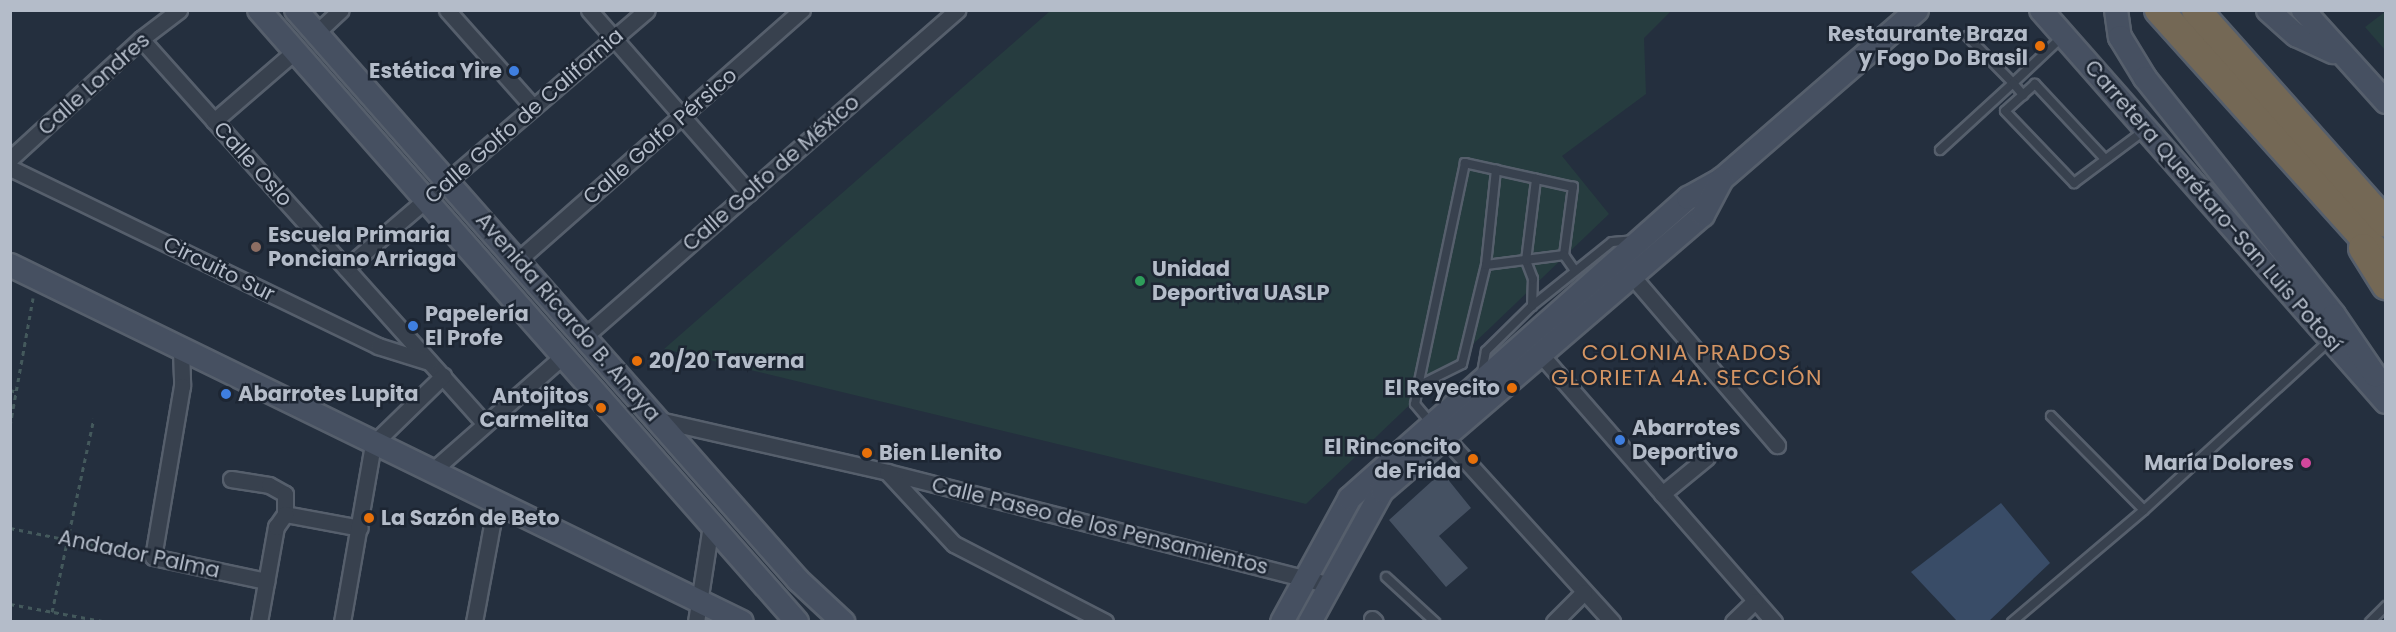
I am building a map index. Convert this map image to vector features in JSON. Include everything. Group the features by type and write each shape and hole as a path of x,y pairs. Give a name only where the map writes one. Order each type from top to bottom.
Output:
{"highway":[{"path":"2158,10 2385,262"},
{"path":"2196,10 2385,223"},
{"path":"2340,211 2385,285"}],"main road":[{"name":"Avenida Ricardo B. Anaya","path":"259,10 423,202 564,355 796,621"},
{"name":"Avenida Ricardo B. Anaya","path":"296,10 315,34 450,181 517,261 798,580 843,621"},
{"path":"1282,621 1350,498 1438,430 1535,348 1632,276 1672,227 1688,198 1722,179 1917,10"},
{"name":"Carretera Querétaro-San Luis Potosí","path":"2041,10 2385,402"},
{"path":"2116,10 2120,37 2145,78 2371,363 2385,402"},
{"path":"2268,10 2296,35 2340,56"},
{"path":"2303,10 2340,56 2385,102"},
{"path":"1310,621 1382,491 1438,430 1481,378 1535,348 1643,239 1704,215 1722,179"},
{"path":"1688,198 1704,215"},
{"path":"10,265 496,503 697,611 742,621"}],"street":[{"name":"Calle Londres","path":"10,159 141,39 179,10"},
{"path":"315,34 341,10"},
{"path":"447,10 533,107"},
{"path":"589,10 749,193"},
{"name":"Calle Golfo de California","path":"346,268 647,10"},
{"name":"Calle Golfo Pérsico","path":"517,261 802,10"},
{"name":"Calle Golfo de México","path":"585,336 957,10"},
{"name":"Calle Oslo","path":"141,39 485,424"},
{"path":"214,121 294,52"},
{"name":"Circuito Sur","path":"10,168 378,346 431,363"},
{"path":"1632,276 1777,446"},
{"path":"1535,348 1774,621"},
{"path":"153,557 182,386 181,350"},
{"path":"431,472 564,355"},
{"path":"342,621 373,444 442,376"},
{"name":"Calle Paseo de los Pensamientos","path":"659,420 887,472 1330,585"},
{"path":"1438,430 1611,621"},
{"path":"1662,494 1707,457"},
{"path":"887,472 954,544 1105,621"},
{"path":"231,479 269,484 285,494 285,514 276,527 259,621"},
{"path":"474,621 496,503"},
{"path":"285,514 360,528"},
{"path":"697,611 711,525"},
{"name":"Andador Palma","path":"153,557 266,581"},
{"path":"1554,621 1584,591"},
{"path":"1733,621 1755,601"}],"lane":[{"path":"1967,36 2023,95"},
{"path":"1940,150 2064,36"},
{"path":"2105,159 2035,84 2004,111 2074,183 2146,130"},
{"path":"1438,430 1415,404 1465,163 1573,187 1564,255 1575,271"},
{"path":"1418,386 1462,364 1486,265 1496,170"},
{"path":"1532,306 1533,279 1526,261 1536,178"},
{"path":"1481,378 1486,351 1532,306 1612,242 1643,239"},
{"path":"1486,265 1564,255"},
{"path":"2012,621 2144,510 2330,339"},
{"path":"2051,416 2144,510"},
{"path":"1386,577 1435,621"},
{"path":"2370,621 2385,606"}],"path":[{"path":"10,426 37,278"},
{"path":"10,390 16,392"},
{"path":"52,612 70,540 94,418"},
{"name":"Andador Palma","path":"10,528 153,557"},
{"path":"10,604 107,621"}],"green space":[{"name":"Unidad Deportiva UASLP","path":"1050,11 1671,11 1644,38 1646,94 1562,156 1609,214 1306,504 664,349"},
{"path":"2386,11 2386,50 2385,50 2365,27"}],"water":[{"path":"2001,503 2050,563 1989,621 1957,621 1911,572"}],"building":[{"path":"1442,472 1471,508 1439,536 1468,568 1446,587 1389,520"}],"place":[{"name":"Restaurante Braza y Fogo Do Brasil","path":"2040,46"},
{"name":"Estética Yire","path":"514,71"},
{"name":"Escuela Primaria Ponciano Arriaga","path":"256,247"},
{"name":"Unidad Deportiva UASLP","path":"1140,281"},
{"name":"Papelería El Profe","path":"413,326"},
{"name":"20/20 Taverna","path":"637,361"},
{"name":"El Reyecito","path":"1512,388"},
{"name":"Abarrotes Lupita","path":"226,394"},
{"name":"Antojitos Carmelita","path":"601,408"},
{"name":"Abarrotes Deportivo","path":"1620,440"},
{"name":"Bien Llenito","path":"867,453"},
{"name":"El Rinconcito de Frida","path":"1473,459"},
{"name":"María Dolores","path":"2306,463"},
{"name":"La Sazón de Beto","path":"369,518"}],"district":[{"name":"COLONIA PRADOS GLORIETA 4A. SECCIÓN","path":"1687,364"}]}
